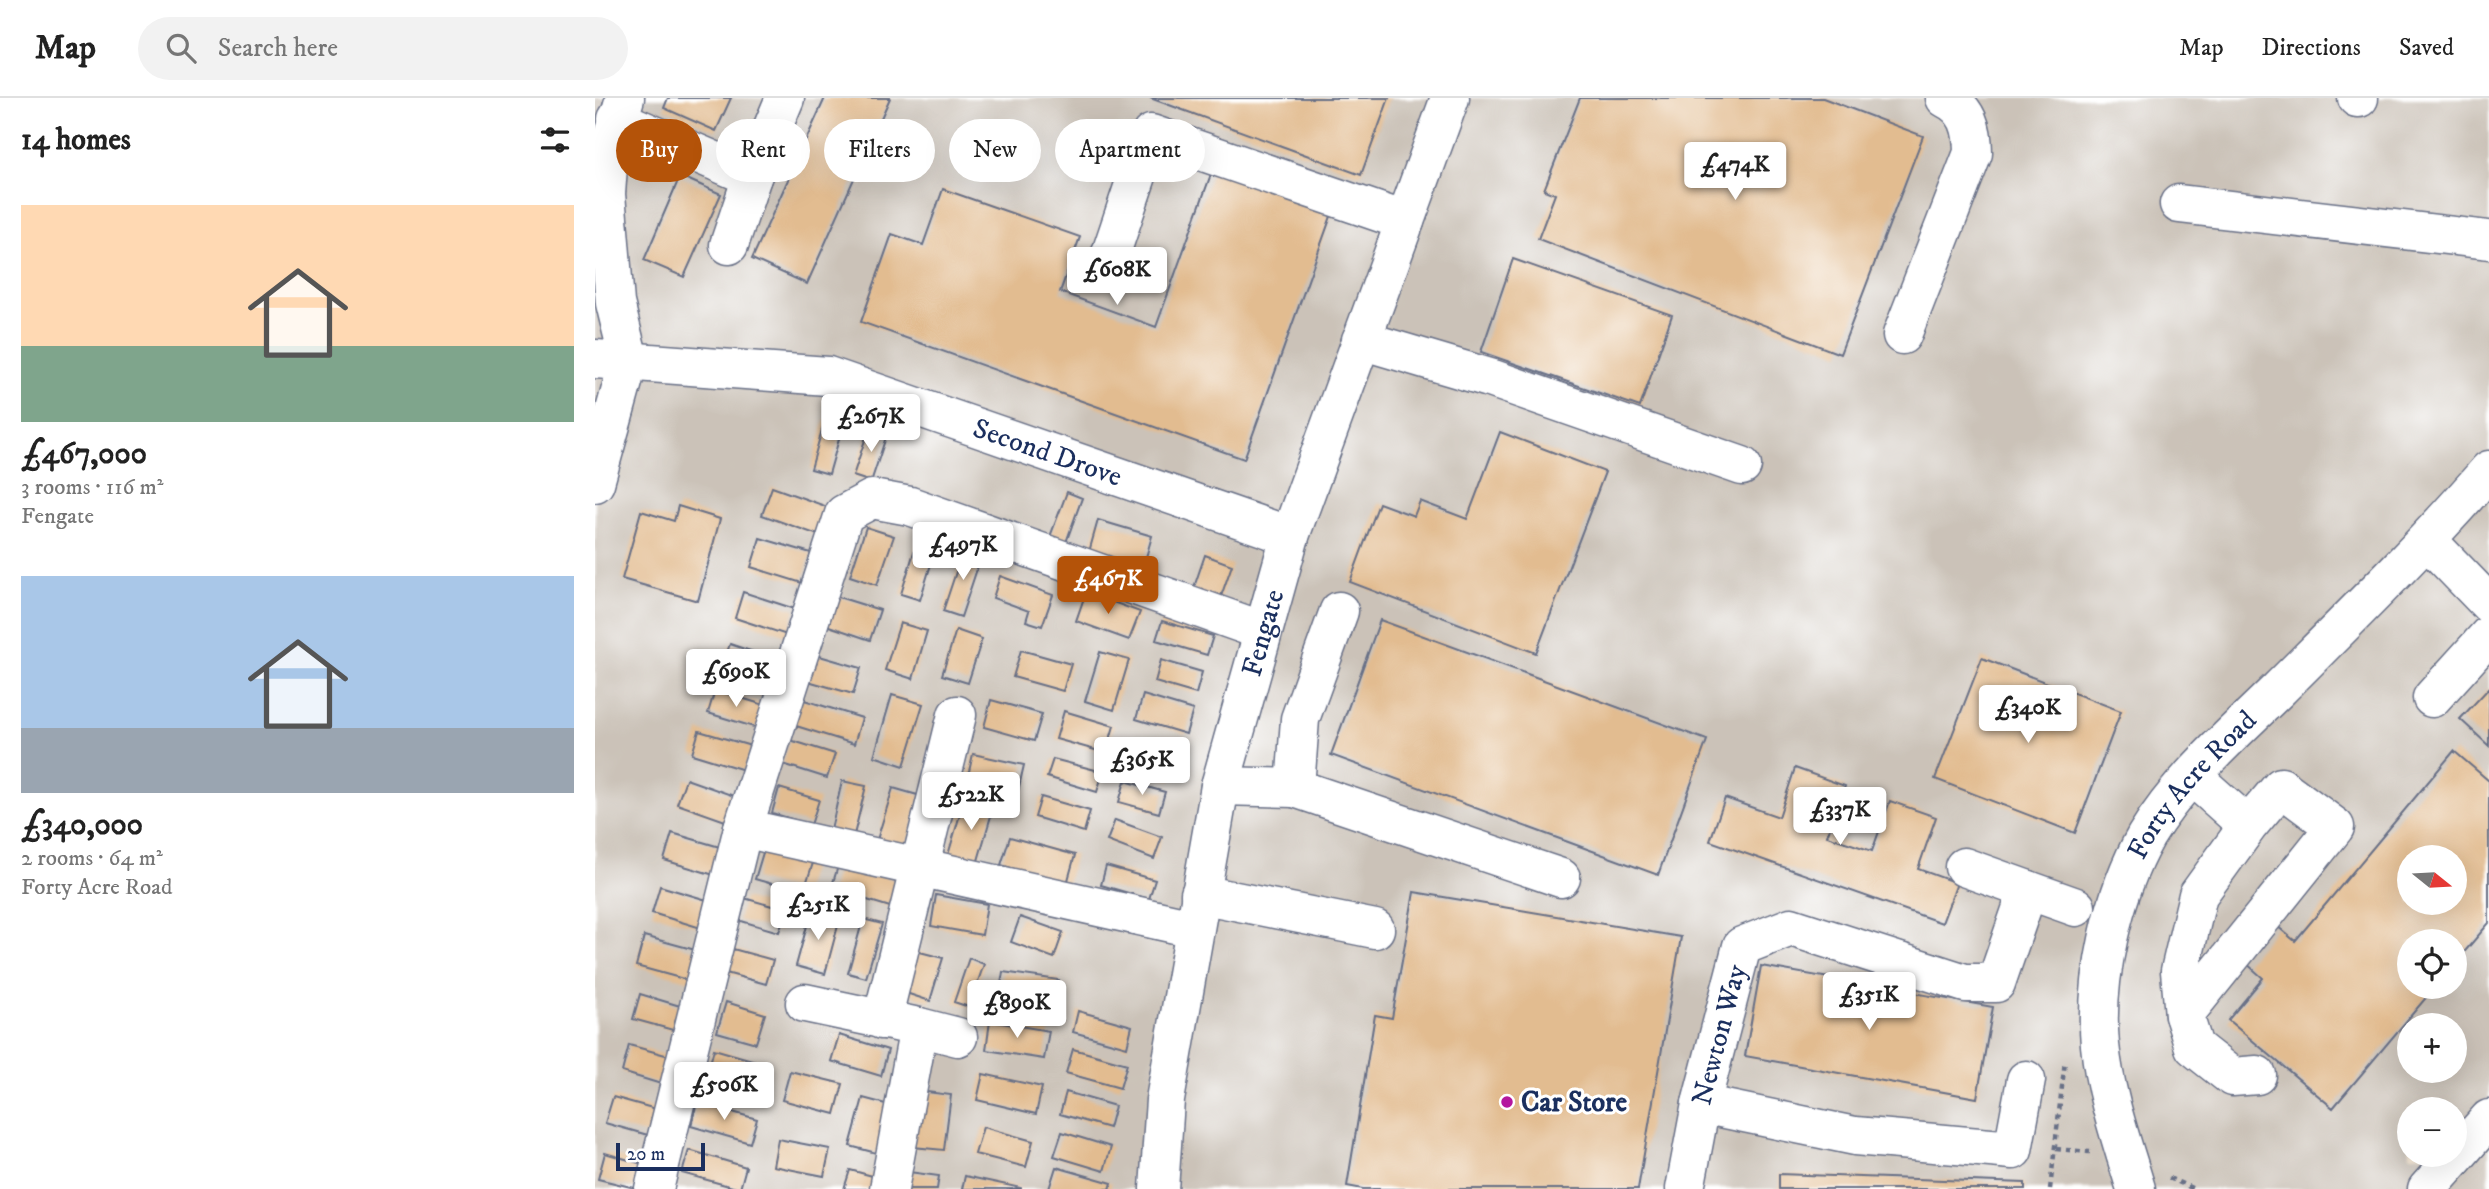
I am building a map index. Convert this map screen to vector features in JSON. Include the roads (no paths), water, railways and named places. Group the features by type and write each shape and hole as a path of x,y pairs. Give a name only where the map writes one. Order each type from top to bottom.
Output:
{"street":[{"path":"776,119 785,98"},
{"name":"Fengate","path":"1159,1189 1165,1100 1220,786 1290,536 1450,98"},
{"path":"1902,335 1973,153 1973,134 1967,116 1945,98"},
{"path":"595,483 612,360 615,303 606,194 611,129 716,165"},
{"path":"1109,259 1151,134 1405,221"},
{"path":"729,246 750,182"},
{"path":"2179,204 2489,240"},
{"path":"1361,340 1493,379 1742,466"},
{"name":"Second Drove","path":"612,360 828,376 1290,536"},
{"name":"Forty Acre Road","path":"2136,1189 2111,1109 2100,1045 2100,987 2115,908 2146,836 2192,776 2428,541 2489,470"},
{"path":"655,1189 743,828 844,514 873,499 910,506 1263,631"},
{"path":"2428,541 2489,604"},
{"path":"1295,788 1300,719 1339,611"},
{"path":"2432,698 2489,635"},
{"path":"882,1020 957,715"},
{"path":"2192,776 2248,826"},
{"path":"1220,786 1295,788 1562,878"},
{"path":"2184,1015 2335,827 2281,788 2248,826 2198,895 2181,971 2184,1015 2194,1047 2232,1077 2257,1075"},
{"path":"743,828 920,867 1197,911 1375,929"},
{"path":"1964,867 2076,908"},
{"name":"Newton Way","path":"1685,1189 1701,1104 1742,946 1791,927 1965,983 1996,984 2028,890"},
{"path":"805,1003 958,1037"},
{"path":"889,1189 919,1027"},
{"path":"1701,1104 1855,1136 2013,1150 2026,1080"},
{"path":"2410,1189 2438,1175 2489,1119"}],"place":[{"name":"Car Store","path":"1507,1102"}]}
